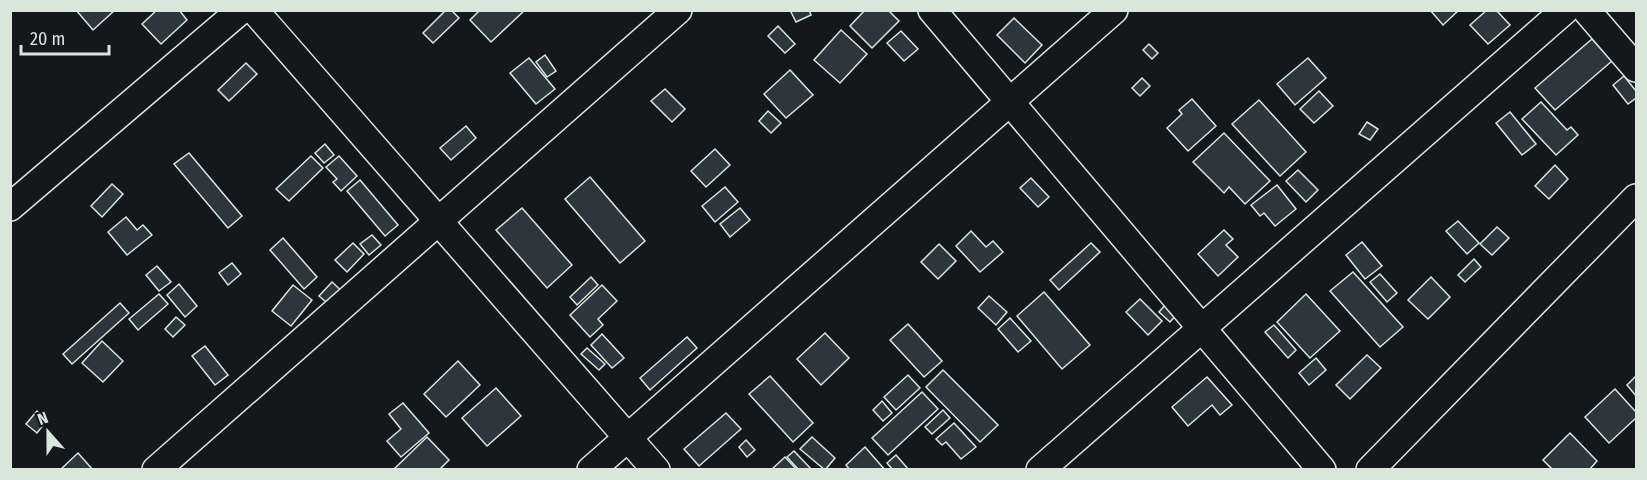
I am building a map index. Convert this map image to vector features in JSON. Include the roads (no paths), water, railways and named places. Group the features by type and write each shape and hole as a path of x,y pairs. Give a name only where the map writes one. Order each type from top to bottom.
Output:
{"street":[{"path":"10,207 241,10"},
{"path":"254,10 656,470"},
{"path":"156,470 678,10"},
{"path":"932,10 1322,470"},
{"path":"591,470 1114,10"},
{"path":"1040,470 1565,10"},
{"path":"1586,10 1636,68"},
{"path":"1370,470 1636,198"}]}
